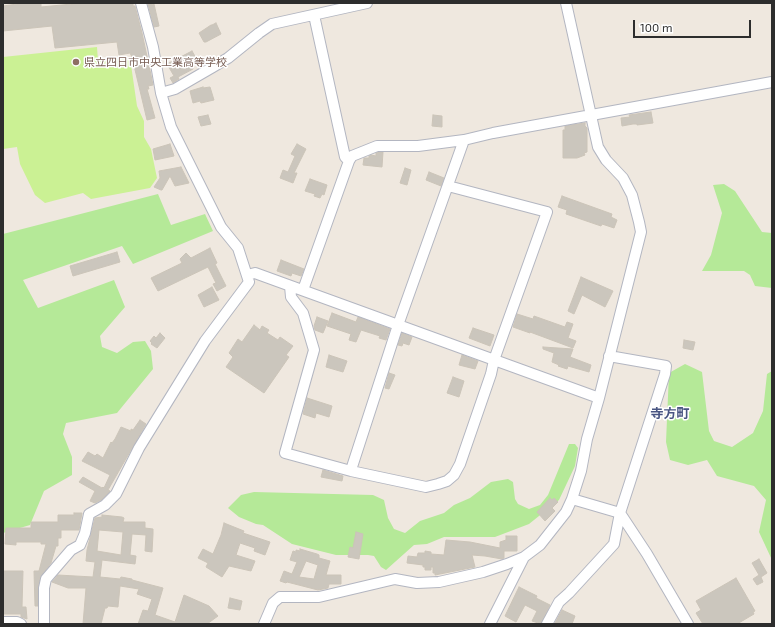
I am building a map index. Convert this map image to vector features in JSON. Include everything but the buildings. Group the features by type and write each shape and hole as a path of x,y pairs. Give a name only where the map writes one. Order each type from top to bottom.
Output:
{"street":[{"path":"44,624 44,588 46,579 71,550 80,545 85,533 89,514 105,505 116,494 139,448 205,341 249,282 238,248 221,227 171,127 162,93 153,46 141,3"},
{"path":"162,93 175,89 228,58 272,24 367,3"},
{"path":"264,624 273,603 280,597 319,597 395,579 417,583 439,582 483,572 524,556 540,546 566,512 581,471 587,439 599,398 640,232 632,195 623,178 606,160 598,147 566,3"},
{"path":"314,15 345,156 349,161"},
{"path":"302,290 352,156 377,146 418,146 464,140 493,133 772,82"},
{"path":"351,470 398,325 464,140"},
{"path":"290,286 291,297 302,313 314,350 285,453 426,487 438,484 451,478 460,464 491,374 494,360 547,212 448,186"},
{"path":"246,275 255,273 599,398"},
{"path":"547,624 559,602 614,544 620,513 665,374 666,366 609,356"},
{"path":"572,499 620,513 643,548 688,624"},
{"path":"490,624 524,556"},
{"path":"3,622 17,622 21,624"}],"green space":[{"path":"97,47 98,61 130,58 137,106 144,121 144,137 151,149 157,178 150,188 91,199 83,193 45,203 35,195 20,164 17,147 3,149 3,57"},
{"path":"724,184 735,191 762,232 772,233 772,288 755,286 750,275 744,271 702,271 711,255 722,213 713,185"},
{"path":"158,194 171,225 205,214 213,231 133,264 122,246 23,280 38,308 114,280 125,307 100,336 102,347 117,353 133,342 145,341 151,351 153,369 117,413 66,423 63,434 72,457 72,475 44,491 30,525 3,533 3,234"},
{"path":"685,364 702,372 709,431 714,441 732,447 753,433 763,411 767,374 772,371 772,560 759,532 766,500 754,486 717,476 707,460 688,465 670,460 666,442 669,373"},
{"path":"569,444 575,444 578,448 575,466 559,500 529,524 495,537 444,537 427,544 414,545 386,570 381,567 374,556 336,555 292,544 263,525 256,524 239,517 228,508 241,495 254,492 373,495 384,500 388,518 394,529 405,533 420,521 444,513 454,505 470,498 491,482 508,479 513,482 515,499 518,504 529,509 540,505 548,495"}],"place":[{"name":"県立四日市中央工業高等学校","path":"76,62"}],"district":[{"name":"寺方町","path":"670,414"}]}
